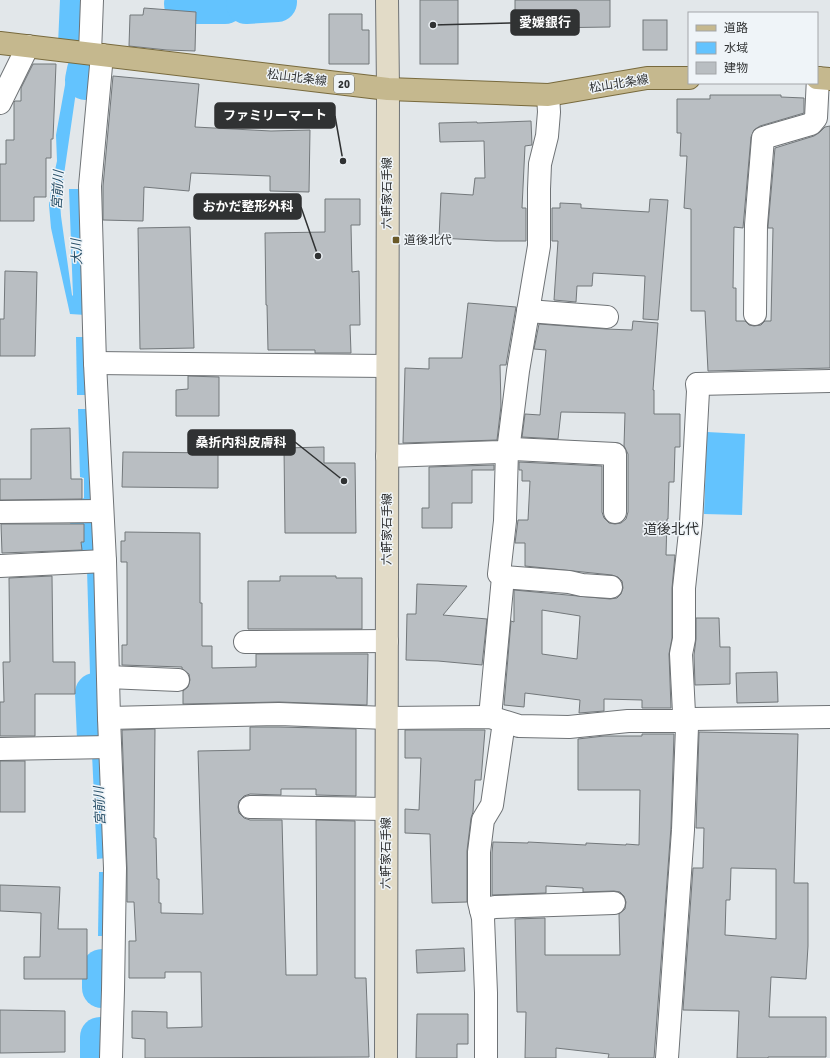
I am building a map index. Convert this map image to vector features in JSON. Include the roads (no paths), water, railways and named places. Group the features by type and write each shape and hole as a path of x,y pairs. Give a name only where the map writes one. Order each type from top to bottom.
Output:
{"main road":[{"name":"六軒家石手線","path":"386,1058 387,0"},
{"name":"松山北条線","path":"0,43 388,89 548,95 648,78 688,78"},
{"path":"818,78 830,79"}],"street":[{"path":"92,0 96,54 90,186 95,363 105,561 115,868 114,990 111,1058"},
{"path":"0,103 28,46"},
{"path":"755,314 756,225 763,138 810,124 816,118 817,84"},
{"path":"548,95 549,112 547,136 540,164 539,246 518,371 507,451 505,521 499,574 503,577 611,587"},
{"path":"528,311 607,317"},
{"path":"95,363 387,366"},
{"path":"668,1058 683,830 687,726 685,720 681,654 684,639 684,588 691,523 698,391 697,384 830,381"},
{"path":"387,456 500,452 513,449 615,454 615,512"},
{"path":"0,512 102,511"},
{"path":"0,566 105,561"},
{"path":"486,1058 486,993 483,918 479,902 480,841 483,820 492,805 503,577"},
{"path":"245,642 387,641"},
{"path":"108,677 178,680"},
{"path":"109,718 279,714 387,718 497,719 519,726 569,726 628,721 676,721 692,718 830,717"},
{"path":"0,748 110,747"},
{"path":"250,807 386,808"},
{"path":"481,910 496,907 614,903"}],"water":[{"path":"69,63 80,64 60,202 73,296 69,189 82,189 86,315 70,314 51,228 49,205 57,161 56,135"},
{"path":"76,337 89,337 90,395 77,395"},
{"path":"78,409 90,409 93,504 84,504 84,478 80,477"},
{"path":"707,432 745,434 742,515 704,514"},
{"path":"87,569 98,569 100,674 90,674"},
{"path":"102,753 106,858 97,859 92,754"},
{"path":"99,872 108,872 107,936 98,936"}],"waterway":[{"name":"宮前川","path":"78,45 80,0"},
{"name":"大川","path":"246,4 277,2"},
{"name":"大川","path":"184,4 225,4"},
{"name":"大川","path":"85,80 87,70"},
{"name":"宮前川","path":"90,517 91,553"},
{"name":"宮前川","path":"95,693 97,739"},
{"name":"宮前川","path":"102,969 102,988"},
{"name":"宮前川","path":"100,1037 100,1058"}],"place":[{"name":"愛媛銀行","path":"433,25"},
{"name":"ファミリーマート","path":"343,161"},
{"name":"道後北代","path":"396,240"},
{"name":"おかだ整形外科","path":"318,256"},
{"name":"桑折内科皮膚科","path":"344,481"}],"district":[{"name":"道後北代","path":"671,529"}]}
